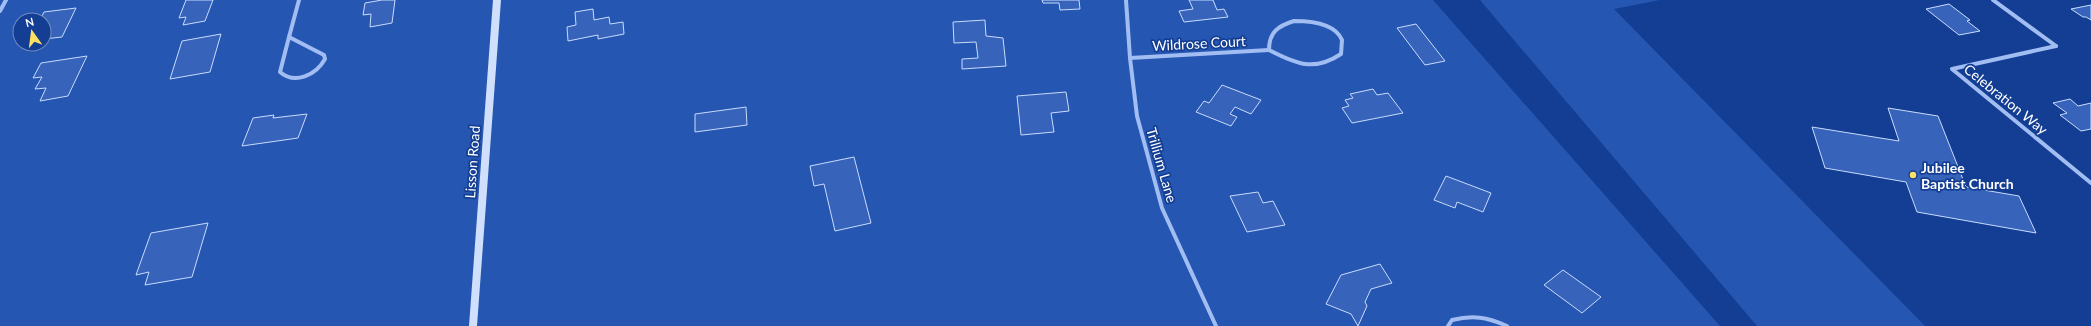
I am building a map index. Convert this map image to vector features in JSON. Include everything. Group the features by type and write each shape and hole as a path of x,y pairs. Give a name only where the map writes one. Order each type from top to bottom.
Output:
{"street":[{"path":"0,11 6,0"},
{"path":"289,37 324,55 325,59 320,68 300,78 287,78 282,76 279,68 299,0"},
{"name":"Lisson Road","path":"473,326 497,0"},
{"name":"Trillium Lane","path":"1126,0 1136,116 1162,208 1216,326"},
{"name":"Celebration Way","path":"1992,0 2056,46 1952,69 2091,183"},
{"path":"1293,22 1313,22 1330,28 1340,37 1343,45 1341,54 1330,63 1314,66 1295,64 1269,50 1270,36 1278,27 1293,22"},
{"name":"Wildrose Court","path":"1130,58 1269,50"},
{"path":"1448,326 1452,320 1474,315 1492,318 1507,326"}],"shaded area":[{"path":"0,0 1433,0 1720,326 0,326"},
{"path":"1480,0 1660,0 1614,9 1925,326 1757,326"}],"building":[{"path":"186,0 213,0 205,21 183,25 186,17 179,18"},
{"path":"382,0 395,0 392,23 370,27 371,14 363,15 365,3"},
{"path":"1042,0 1079,0 1080,9 1060,10 1059,3 1043,3"},
{"path":"1189,0 1213,0 1217,10 1224,9 1228,17 1184,22 1179,11 1193,9"},
{"path":"1949,4 1970,20 1967,21 1980,31 1959,35 1926,9"},
{"path":"2091,5 2091,20 2083,17 2071,9"},
{"path":"76,8 62,37 52,38 52,12 44,12"},
{"path":"593,9 594,20 609,17 610,24 623,22 624,34 598,39 598,35 568,41 567,27 576,25 575,12"},
{"path":"985,20 986,36 1003,38 1006,66 962,69 962,59 978,58 976,42 954,43 953,22"},
{"path":"1416,24 1445,61 1425,65 1397,28"},
{"path":"221,34 210,72 170,79 182,41"},
{"path":"87,56 68,96 40,101 46,88 35,89 42,77 33,78 41,63"},
{"path":"1222,85 1261,100 1251,114 1235,107 1230,114 1237,117 1231,126 1196,112 1204,101 1209,103"},
{"path":"1373,89 1377,95 1388,93 1403,113 1352,123 1342,108 1349,106 1345,100 1353,98 1350,94"},
{"path":"1066,92 1069,111 1051,113 1054,132 1021,135 1017,96"},
{"path":"2070,99 2078,106 2091,103 2091,129 2081,131 2060,115 2067,113 2053,103"},
{"path":"746,107 747,125 695,132 695,114"},
{"name":"Jubilee Baptist Church","path":"1888,108 1938,116 1966,187 2019,196 2036,233 1917,212 1906,182 1825,168 1812,127 1899,141"},
{"path":"307,114 298,138 242,146 253,118 274,115 273,118"},
{"path":"854,157 871,223 835,231 824,184 814,186 810,166"},
{"path":"1446,176 1491,193 1483,212 1457,202 1455,208 1434,200"},
{"path":"1258,192 1263,203 1273,201 1285,225 1247,232 1230,196"},
{"path":"208,223 192,277 145,285 149,272 136,275 151,233"},
{"path":"1380,264 1392,283 1371,289 1365,302 1367,306 1358,326 1351,314 1326,304 1341,275"},
{"path":"1563,270 1601,297 1582,313 1544,285"}],"place":[{"name":"Jubilee Baptist Church","path":"1913,175"}]}
